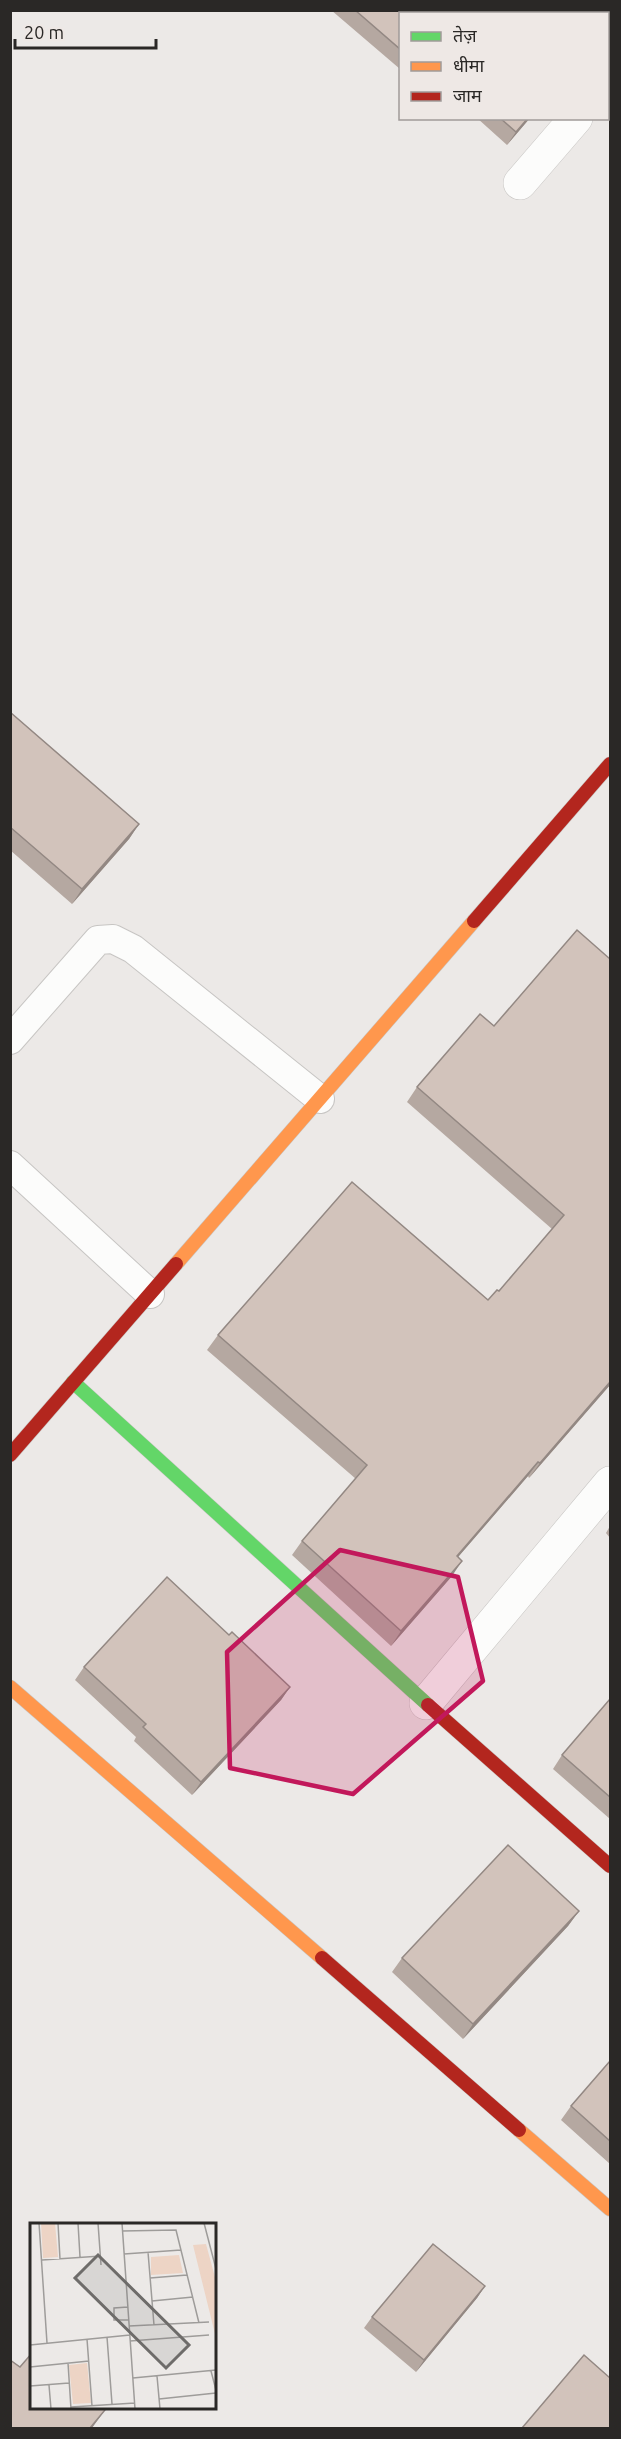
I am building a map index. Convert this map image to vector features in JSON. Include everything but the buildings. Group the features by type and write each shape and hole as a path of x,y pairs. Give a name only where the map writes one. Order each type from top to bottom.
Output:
{"street":[{"path":"520,183 574,120"},
{"path":"10,1455 610,764"},
{"path":"74,1382 426,1703 610,1866"},
{"path":"426,1703 610,1483"},
{"path":"10,1687 610,2209"}],"lane":[{"path":"10,1040 98,940 113,939 133,949 320,1099"},
{"path":"10,1165 150,1294"}],"highlighted area":[{"path":"340,1550 458,1577 483,1681 353,1794 230,1768 227,1652"}],"traffic: fast":[{"path":"73,1382 428,1705"}],"traffic: slow":[{"path":"176,1264 474,921"},
{"path":"10,1687 322,1958"},
{"path":"519,2130 610,2209"}],"traffic: jam":[{"path":"474,921 610,764"},
{"path":"10,1455 176,1264"},
{"path":"428,1705 610,1866"},
{"path":"322,1958 519,2130"}]}
